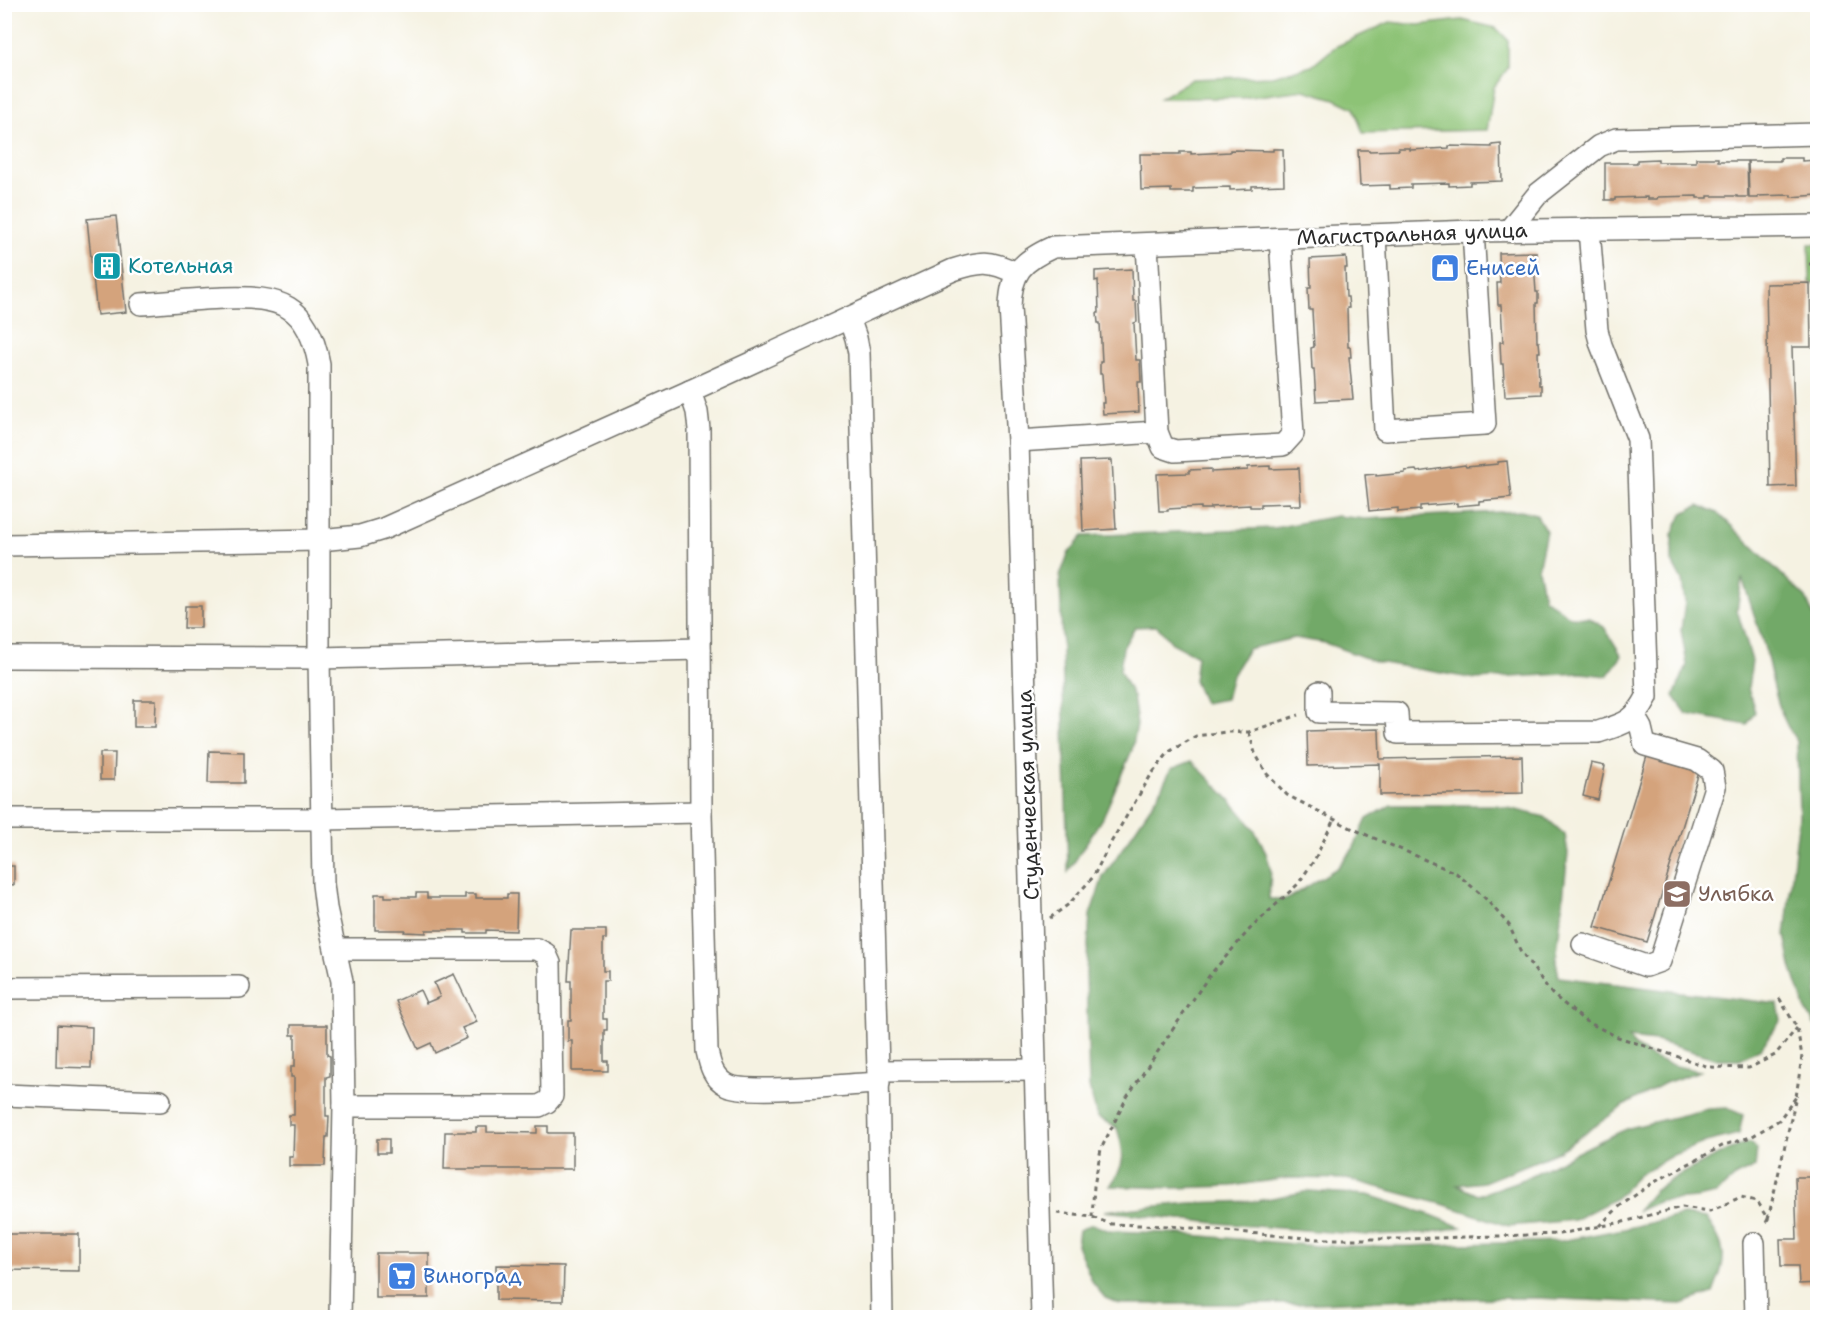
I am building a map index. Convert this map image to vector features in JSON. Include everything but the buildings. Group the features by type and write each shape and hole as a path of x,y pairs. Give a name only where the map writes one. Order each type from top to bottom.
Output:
{"street":[{"path":"1509,230 1538,194 1599,146 1616,139 1818,134"},
{"name":"Магистральная улица","path":"1016,273 1034,256 1053,247 1509,230 1818,226"},
{"path":"1319,702 1397,713 1398,733 1598,732 1624,724 1639,713 1647,697 1638,439 1600,345 1589,229"},
{"path":"1375,235 1385,430 1485,424 1473,231"},
{"path":"1147,244 1157,432 1163,447 1174,451 1283,445 1293,434 1280,239"},
{"path":"4,545 320,540 360,536 383,530 953,270 975,263 996,263 1016,273"},
{"name":"Студенческая улица","path":"1016,273 1010,293 1010,307 1018,441 1042,1317"},
{"path":"141,304 255,297 274,300 294,312 306,325 315,342 320,364 319,658 323,884 342,981 344,1106 340,1317"},
{"path":"849,318 859,353 879,1077 882,1317"},
{"path":"690,391 697,412 699,429 701,812 707,1051 710,1067 718,1079 729,1086 752,1089 879,1077 1036,1071"},
{"path":"1018,441 1157,432"},
{"path":"4,657 319,658 700,649"},
{"path":"1583,944 1646,966 1660,961 1715,787 1713,771 1697,760 1645,745 1641,728 1634,717"},
{"path":"4,819 323,819 701,812"},
{"path":"336,950 537,949 546,954 550,963 552,1096 547,1102 539,1106 344,1106"},
{"path":"4,988 239,987"},
{"path":"4,1095 160,1101"},
{"path":"1754,1243 1756,1317"}],"path":[{"path":"1809,264 1818,264"},
{"path":"1032,932 1069,904 1094,877 1110,844 1151,775 1169,752 1196,736 1249,732 1300,714 1319,702"},
{"path":"1249,732 1255,753 1267,774 1287,795 1373,838 1456,873 1484,897 1509,925 1520,950 1552,994 1585,1021 1618,1037 1709,1067 1749,1068 1775,1055 1797,1028"},
{"path":"1092,1216 1094,1186 1101,1149 1127,1097 1209,976 1250,929 1298,884 1315,859 1334,819"},
{"path":"1754,1243 1768,1219 1796,1097 1802,1056 1797,1028 1778,996"},
{"path":"1597,1227 1620,1206 1651,1184 1724,1145 1751,1137 1779,1120 1796,1097"},
{"path":"1039,1211 1092,1216 1111,1224 1169,1226 1317,1239 1513,1237 1559,1234 1682,1208 1710,1211 1741,1197 1756,1201 1768,1219"}],"green space":[{"path":"1462,20 1496,28 1508,40 1508,68 1494,87 1487,130 1363,133 1354,108 1335,99 1304,90 1242,98 1160,98 1192,79 1272,76 1312,66 1335,47 1390,22 1418,25"},
{"path":"1809,244 1817,244 1817,283 1810,283"},
{"path":"1699,505 1719,514 1806,598 1817,624 1818,681 1813,713 1818,721 1817,1026 1805,1008 1791,966 1785,935 1799,816 1797,741 1780,709 1765,649 1742,578 1737,610 1752,661 1748,688 1755,712 1747,725 1687,714 1674,696 1687,665 1681,630 1685,602 1682,581 1672,562 1672,535 1683,513"},
{"path":"1520,511 1536,514 1546,531 1538,569 1544,598 1571,617 1589,618 1604,627 1622,656 1607,676 1582,673 1476,679 1377,662 1325,643 1294,638 1248,649 1232,675 1226,699 1204,703 1194,681 1197,656 1172,643 1157,626 1135,627 1123,648 1120,671 1133,697 1137,724 1132,750 1104,815 1068,872 1060,576 1068,554 1083,536 1274,528 1337,516 1365,519"},
{"path":"1192,761 1238,809 1258,836 1270,866 1269,899 1288,899 1337,868 1353,849 1367,819 1391,805 1496,805 1545,817 1565,835 1568,853 1556,961 1559,977 1778,1004 1781,1020 1761,1048 1740,1059 1718,1059 1656,1041 1628,1038 1642,1052 1651,1057 1700,1071 1665,1083 1625,1105 1558,1152 1484,1182 1457,1185 1478,1195 1524,1179 1629,1128 1708,1109 1727,1108 1743,1115 1739,1134 1706,1142 1673,1155 1638,1175 1615,1199 1574,1220 1509,1226 1442,1204 1347,1179 1289,1178 1231,1186 1175,1188 1110,1186 1119,1171 1123,1152 1117,1128 1097,1117 1089,1087 1086,973 1090,915 1103,877 1157,797 1171,769"},
{"path":"1748,1142 1757,1149 1755,1167 1736,1176 1716,1194 1660,1201 1637,1211 1654,1191 1679,1175"},
{"path":"1309,1191 1368,1195 1461,1227 1426,1233 1367,1235 1104,1211 1190,1203 1256,1201"},
{"path":"1683,1215 1706,1218 1722,1246 1723,1262 1713,1293 1681,1304 1536,1298 1409,1299 1296,1304 1120,1304 1105,1298 1093,1283 1077,1245 1079,1230 1092,1224 1110,1231 1168,1233 1317,1246 1404,1246 1560,1241"}],"place":[{"name":"Котельная","path":"107,266"},
{"name":"Енисей","path":"1445,268"},
{"name":"Улыбка","path":"1677,894"},
{"name":"Виноград","path":"402,1276"}]}
